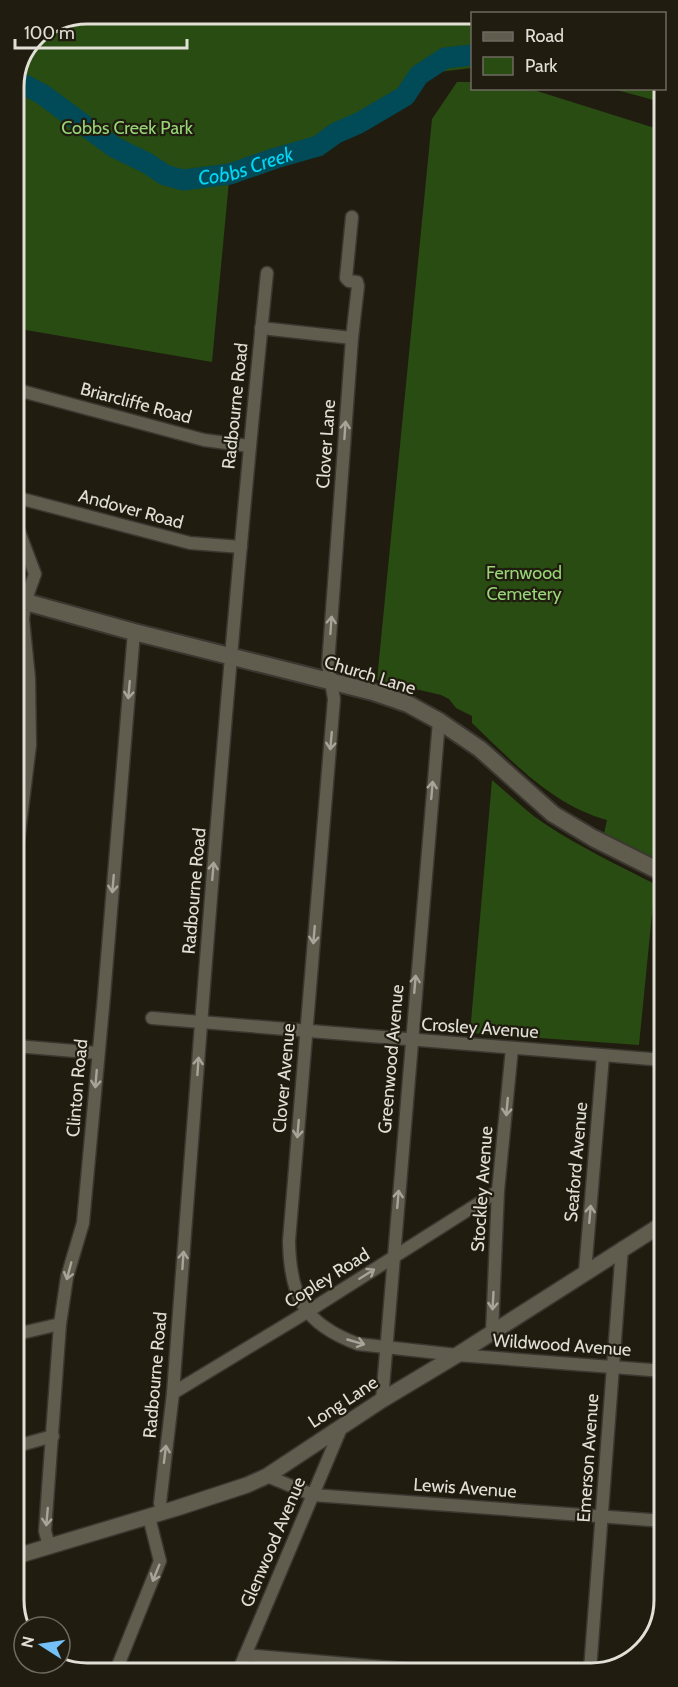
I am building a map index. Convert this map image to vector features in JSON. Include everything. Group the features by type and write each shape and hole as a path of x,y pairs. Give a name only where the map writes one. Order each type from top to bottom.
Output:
{"main road":[{"name":"Church Lane","path":"24,601 134,632 373,692 408,704 439,721 480,749 553,814 593,838 654,868"}],"street":[{"name":"Clover Lane","path":"331,683 328,665 352,338 358,286 357,282 349,281 346,275 352,217"},
{"name":"Radbourne Road","path":"119,1663 160,1561 156,1515 160,1503 173,1393 240,547 267,273"},
{"path":"261,328 352,338"},
{"name":"Briarcliffe Road","path":"24,392 204,440 249,446"},
{"name":"Andover Road","path":"24,499 190,543 240,547"},
{"path":"24,545 35,574 24,593"},
{"path":"24,629 29,678 30,745 24,793"},
{"name":"Clinton Road","path":"49,1546 45,1531 60,1324 67,1277 83,1223 134,632"},
{"name":"Clover Avenue","path":"331,683 334,699 289,1262 297,1296 307,1312 321,1326 343,1339 358,1344 457,1355"},
{"name":"Greenwood Avenue","path":"382,1400 439,721"},
{"name":"Crosley Avenue","path":"152,1018 654,1059"},
{"path":"24,1047 98,1053"},
{"name":"Stockley Avenue","path":"492,1333 498,1191 512,1048"},
{"name":"Seaford Avenue","path":"585,1272 603,1056"},
{"name":"Copley Road","path":"173,1393 307,1312 498,1191"},
{"name":"Long Lane","path":"24,1554 156,1515 247,1485 267,1476 382,1400 492,1333 654,1229"},
{"name":"Emerson Avenue","path":"591,1663 622,1248"},
{"path":"24,1332 60,1324"},
{"name":"Wildwood Avenue","path":"457,1355 654,1370"},
{"name":"Glenwood Avenue","path":"242,1663 342,1426"},
{"path":"24,1444 53,1436"},
{"name":"Lewis Avenue","path":"267,1476 313,1495 654,1520"},
{"path":"245,1655 336,1663"}],"green space":[{"name":"Cobbs Creek Park","path":"87,24 471,24 471,68 438,72 421,81 381,116 297,161 256,176 229,181 212,362 24,330 24,83 29,63 42,42 63,29"},
{"name":"Fernwood Cemetery","path":"457,82 471,82 471,90 532,90 654,128 654,859 604,834 607,820 568,804 534,780 472,723 472,716 456,708 449,699 441,695 377,680 432,119"},
{"path":"617,90 654,90 654,100"},
{"path":"492,780 545,824 585,848 654,883 654,894 639,1045 470,1033"}],"waterway":[{"name":"Cobbs Creek","path":"24,85 42,94 114,147 147,163 165,175 183,180 230,174 318,146 336,133 359,123 405,96 419,75 445,58 471,55"}]}
